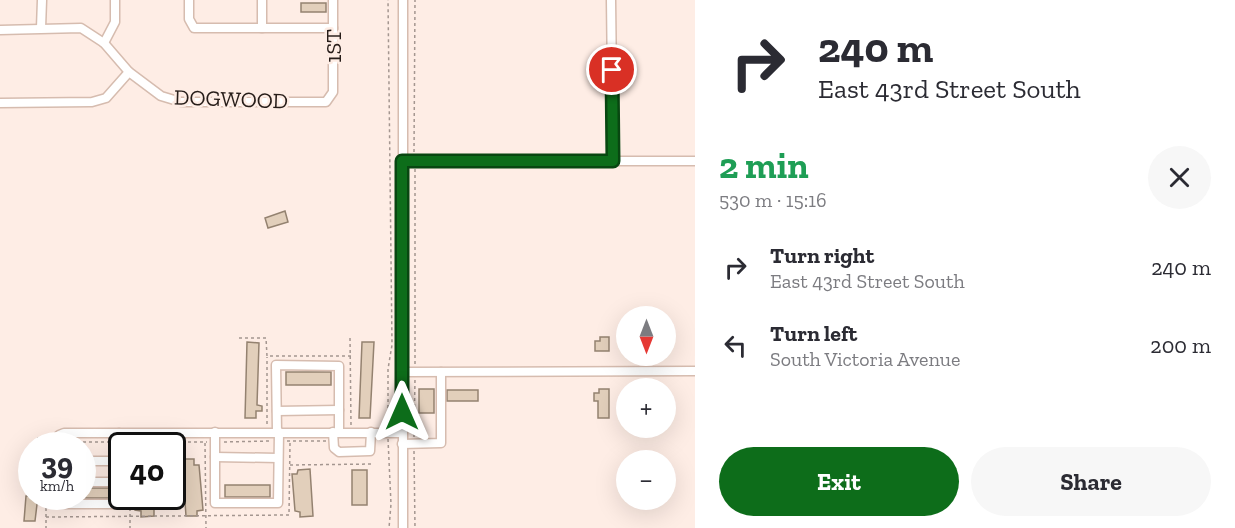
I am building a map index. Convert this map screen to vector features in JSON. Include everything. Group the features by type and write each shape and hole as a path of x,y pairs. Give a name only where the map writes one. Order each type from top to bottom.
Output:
{"street":[{"path":"41,28 42,0"},
{"path":"104,43 116,22 115,0"},
{"path":"189,0 189,19 194,28 333,28"},
{"path":"262,0 262,28"},
{"name":"1ST","path":"333,0 333,92"},
{"path":"403,0 403,528"},
{"path":"611,0 613,161"},
{"path":"0,30 81,28 104,43 129,72 106,98 92,102 0,103"},
{"name":"DOGWOOD","path":"129,72 162,96 181,102 326,102 333,92"},
{"path":"402,161 695,161"},
{"path":"215,432 215,503 278,503 276,365 339,366 339,410 334,448 344,452 370,452 371,432"},
{"path":"402,372 695,371"},
{"path":"402,444 441,443 441,372"},
{"path":"277,411 339,410"},
{"path":"186,432 402,433"},
{"path":"215,457 278,458"}],"path":[{"path":"388,0 392,345 388,369 391,504 389,528"},
{"path":"415,0 415,528"},
{"path":"239,338 266,338 267,428"},
{"path":"350,338 351,429"},
{"path":"267,356 351,356"},
{"path":"46,517 289,515 290,441"},
{"path":"205,442 206,528"},
{"path":"290,465 373,464"},
{"path":"46,510 46,528"},
{"path":"130,510 130,528"}],"building":[{"path":"301,3 326,3 326,12 301,12"},
{"path":"285,211 288,222 268,228 265,218"},
{"path":"600,337 609,337 609,351 595,351 595,341 600,341"},
{"path":"247,342 259,343 257,405 262,406 262,411 256,411 256,418 245,418"},
{"path":"362,342 374,342 370,418 359,418"},
{"path":"286,372 331,372 331,385 286,385"},
{"path":"419,389 434,389 434,413 419,413"},
{"path":"599,389 609,389 609,418 598,418 598,401 594,401 594,393 599,393"},
{"path":"447,390 478,390 478,401 447,401"},
{"path":"186,459 194,459 194,465 199,465 203,510 197,511 197,516 186,516"},
{"path":"310,469 313,516 300,517 300,512 295,511 292,474 297,474 298,470"},
{"path":"352,470 367,470 367,505 352,505"},
{"path":"225,485 270,485 270,497 225,497"},
{"path":"96,488 108,488 108,498 96,498"},
{"path":"25,510 36,510 35,521 24,521"},
{"path":"135,510 154,510 154,516 141,517 141,511"}],"route":[{"path":"402,412 402,161 613,161 612,70"}]}
